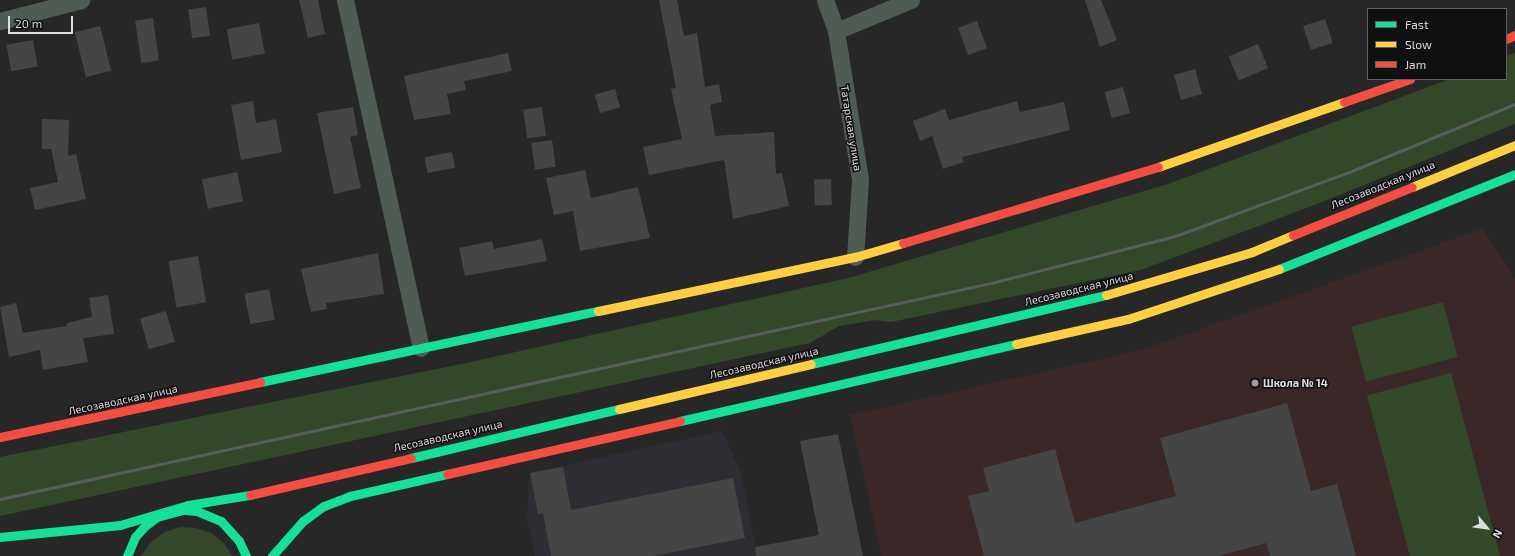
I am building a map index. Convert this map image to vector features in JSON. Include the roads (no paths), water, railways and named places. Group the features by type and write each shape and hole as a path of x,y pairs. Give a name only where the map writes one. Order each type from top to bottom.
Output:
{"main road":[{"name":"Лесозаводская улица","path":"0,437 855,257 1160,167 1407,80"},
{"name":"Лесозаводская улица","path":"0,537 120,525 170,512 188,505 234,499 1120,292 1252,252 1515,145"},
{"path":"272,556 303,521 324,506 350,496 1128,319 1260,277 1515,174"},
{"path":"126,556 135,537 145,526 170,512 197,511 221,521 240,541 246,556"}],"street":[{"path":"0,21 81,0"},
{"path":"345,0 421,348"},
{"name":"Татарская улица","path":"825,0 836,32 860,180 855,257"},
{"path":"836,32 911,0"}],"railway":[{"path":"0,499 995,282 1175,236 1354,170 1515,104"}],"place":[{"name":"Школа № 14","path":"1255,383"}]}
